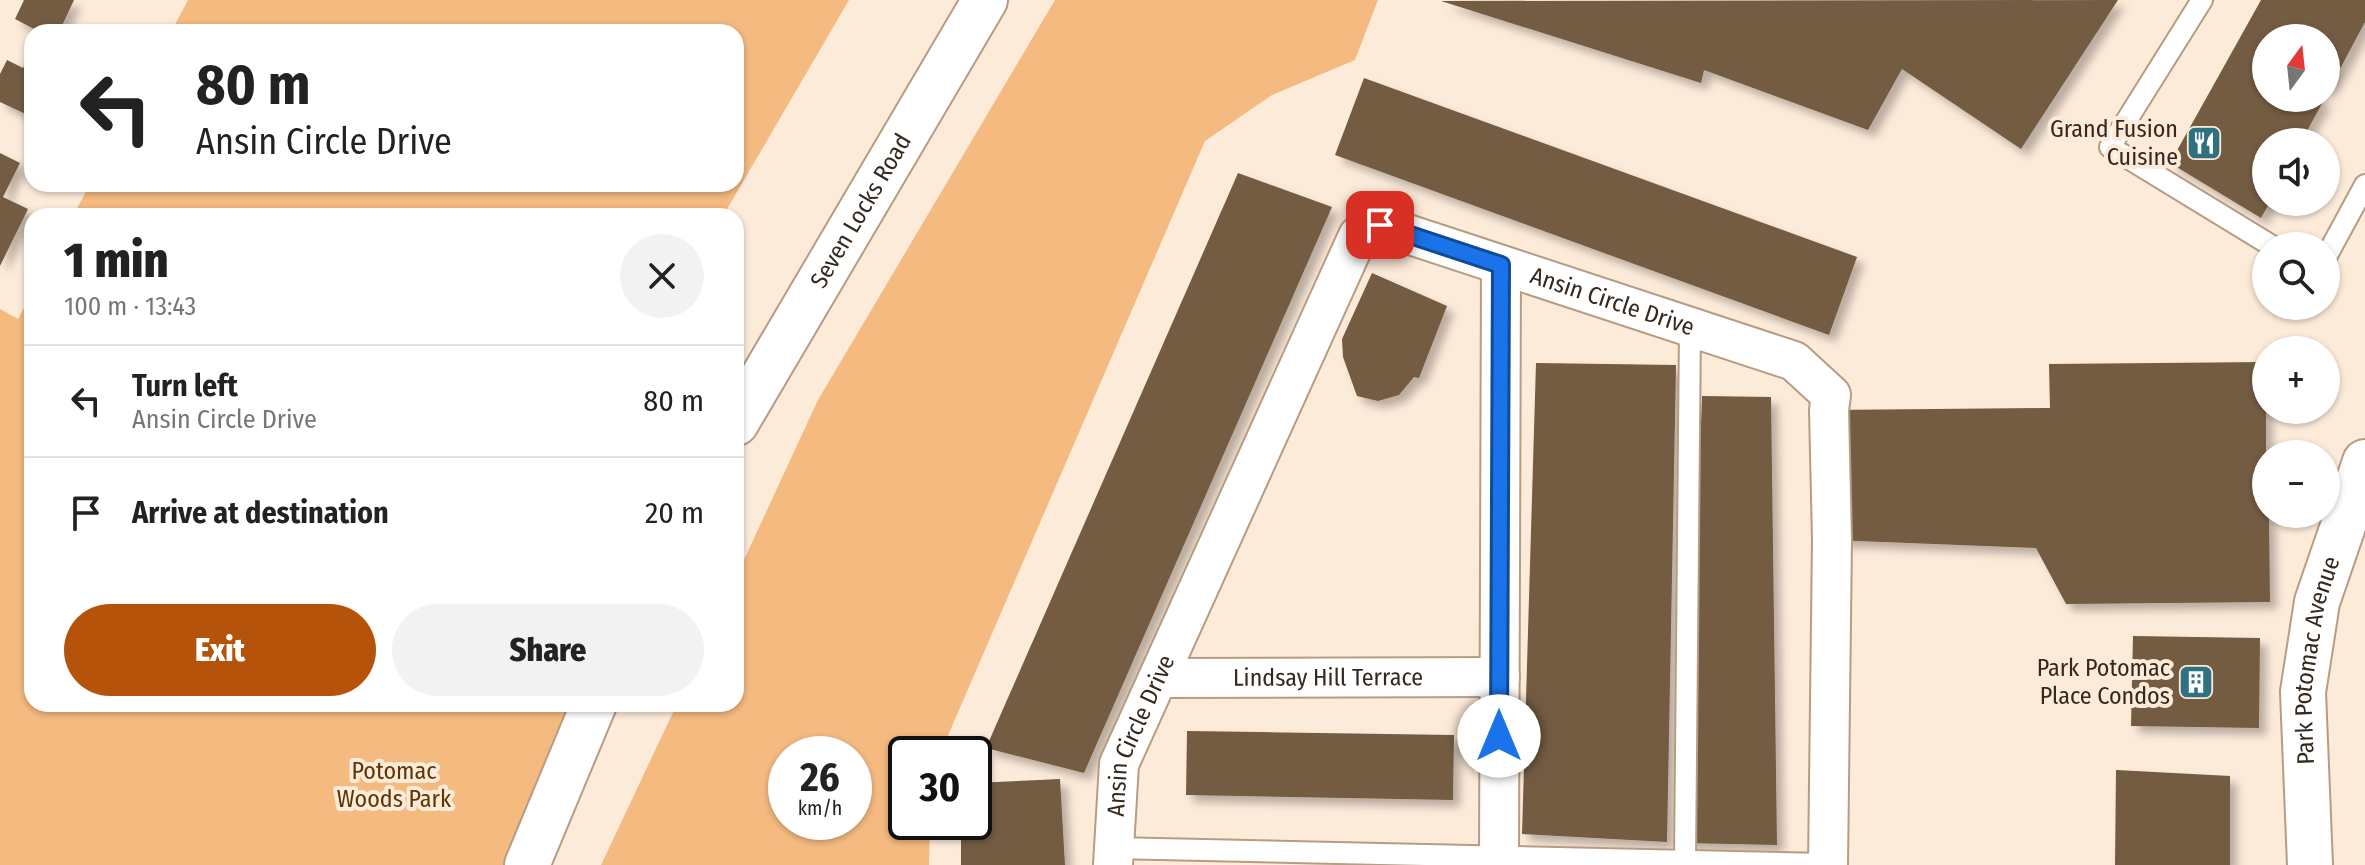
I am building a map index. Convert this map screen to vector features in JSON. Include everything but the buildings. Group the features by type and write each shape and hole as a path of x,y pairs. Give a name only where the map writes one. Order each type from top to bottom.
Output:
{"main road":[{"name":"Seven Locks Road","path":"744,409 985,0"},
{"name":"Park Potomac Avenue","path":"2310,865 2303,692 2317,602 2364,467"},
{"path":"527,865 591,712"}],"street":[{"name":"Ansin Circle Drive","path":"1113,856 1119,764 1358,236 1380,225 1794,361 1831,395 1828,865"},
{"path":"1499,860 1501,265"},
{"name":"Lindsay Hill Terrace","path":"1158,678 1500,677"}],"lane":[{"path":"2192,4 2110,147 2252,234"},
{"path":"2340,232 2365,185"},
{"path":"1685,861 1690,327"},
{"path":"1113,856 1828,865"}],"green space":[{"path":"188,0 849,0 744,180 744,24 175,24"},
{"path":"1055,0 1378,0 1355,60 1272,95 1205,141 948,736 888,736 888,840 930,840 929,865 601,865 673,712 744,712 744,560 818,400"},
{"path":"86,192 737,192 728,208 77,208"},
{"name":"Potomac Woods Park","path":"24,308 24,712 591,712 527,865 0,865 0,309 18,319"}],"place":[{"name":"Grand Fusion Cuisine","path":"2204,143"},
{"name":"Park Potomac Place Condos","path":"2196,682"}],"route":[{"path":"1380,225 1501,265 1499,736"}]}
